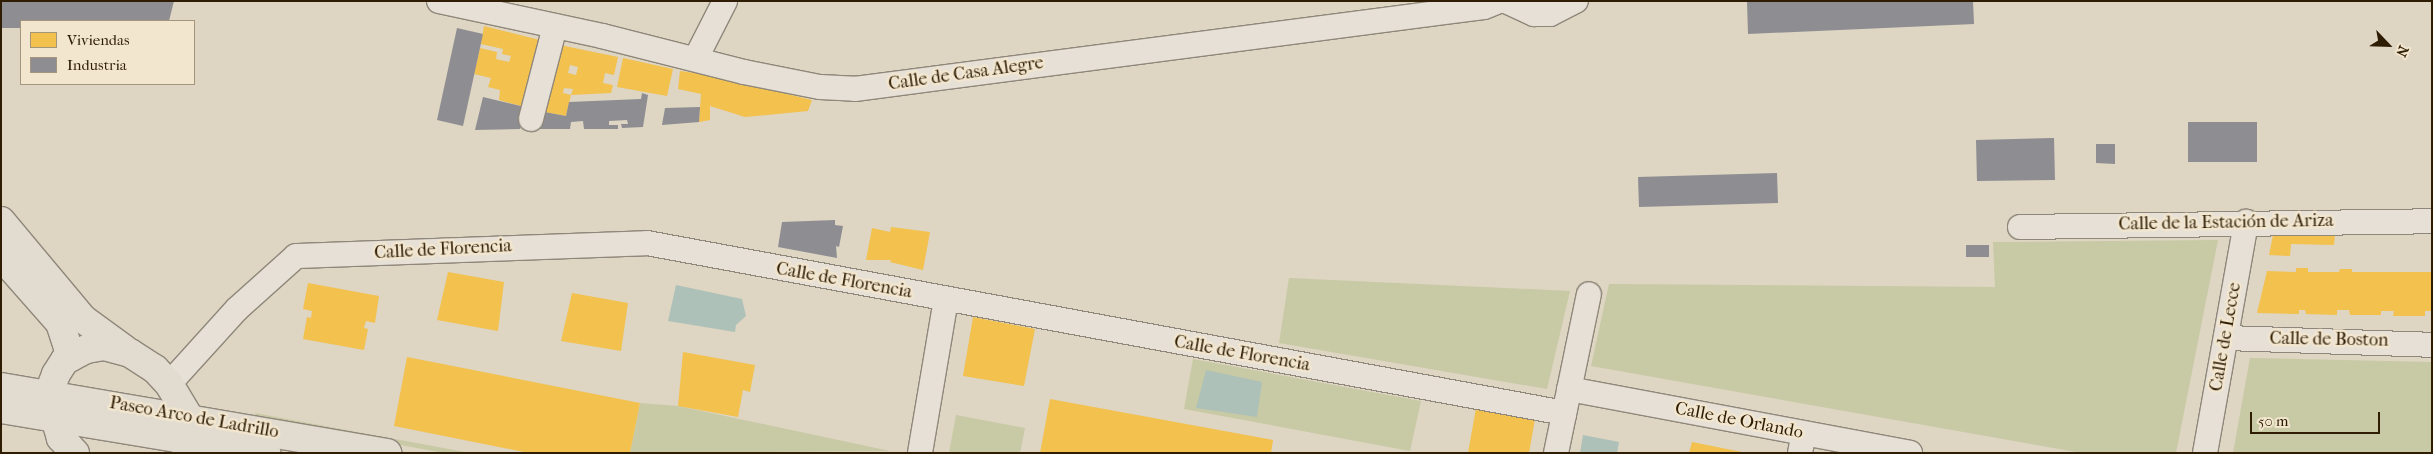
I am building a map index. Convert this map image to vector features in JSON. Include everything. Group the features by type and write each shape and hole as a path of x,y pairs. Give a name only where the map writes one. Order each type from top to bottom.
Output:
{"main road":[{"path":"1,221 83,319 155,369 169,384 188,436"},
{"path":"1,256 60,322 71,357"},
{"path":"75,453 61,438 51,406 56,374 71,357 104,346 130,352"},
{"name":"Paseo Arco de Ladrillo","path":"1,387 51,406 266,453"},
{"name":"Paseo Arco de Ladrillo","path":"1,409 51,406"},
{"name":"Paseo Arco de Ladrillo","path":"188,436 387,453"}],"street":[{"name":"Calle de Casa Alegre","path":"439,1 820,87 855,88 1484,7 1499,1"},
{"path":"696,58 725,1"},
{"path":"1506,1 1534,14 1550,14 1576,1"},
{"path":"531,119 555,26"},
{"name":"Calle de la Estación de Ariza","path":"2020,227 2246,222 2432,221"},
{"name":"Calle de Lecce","path":"2205,453 2246,222"},
{"name":"Calle de Florencia","path":"169,384 237,308 296,256 647,243 946,300 1564,413"},
{"path":"1556,453 1589,294"},
{"path":"920,453 946,300"},
{"name":"Calle de Boston","path":"2226,338 2432,345"},
{"name":"Calle de Orlando","path":"1569,389 1802,443 1910,453"}],"green space":[{"path":"2218,240 2176,453 2082,453 1591,366 1609,284 1995,287 1993,242"},
{"path":"1289,278 1570,291 1547,389 1279,343"},
{"path":"2250,358 2432,362 2432,453 2233,453"},
{"path":"1193,359 1421,401 1410,451 1184,409"},
{"path":"640,403 678,406 890,451 630,453"},
{"path":"255,413 470,453 444,453 255,418"},
{"path":"956,415 1025,428 1020,453 949,453"}],"shaded area":[{"path":"676,285 742,299 746,316 736,325 735,332 668,321"},
{"path":"1206,370 1262,382 1257,417 1196,408"},
{"path":"1583,435 1619,442 1617,453 1580,453"}],"building: Viviendas":[{"path":"484,26 540,40 525,107 499,100 500,90 488,87 491,78 474,74 480,48 497,52 496,59 509,62 511,56 502,54 503,49 481,44"},
{"path":"555,44 618,57 614,75 605,73 603,83 613,85 611,93 571,95 566,116 539,111","holes":["570,65 578,67 576,75 568,73","564,88 573,89 571,95 563,93"]},
{"path":"623,58 673,69 667,96 617,87"},
{"path":"680,71 703,74 812,100 808,111 745,117 710,106 710,120 699,122 701,94 678,89"},
{"path":"891,227 930,232 923,270 890,262 891,260 866,260 872,228 890,232"},
{"path":"2335,234 2334,245 2291,244 2290,256 2269,255 2273,235"},
{"path":"2296,268 2308,268 2308,272 2339,272 2340,269 2352,269 2352,272 2432,272 2432,311 2425,311 2425,316 2393,316 2394,311 2381,311 2381,315 2350,315 2349,310 2337,310 2337,315 2306,314 2305,310 2299,310 2299,314 2257,313 2267,271 2296,272"},
{"path":"448,272 504,282 498,331 437,320"},
{"path":"308,283 379,296 375,323 366,321 364,328 368,329 364,350 303,339 307,317 311,318 312,311 303,309"},
{"path":"572,293 628,303 621,351 561,341"},
{"path":"973,317 1035,329 1024,386 963,376"},
{"path":"683,352 755,365 750,392 743,390 738,417 678,406"},
{"path":"407,357 640,403 630,453 529,453 394,426"},
{"path":"1050,399 1273,440 1271,453 1040,453"},
{"path":"1476,408 1535,419 1529,453 1468,453"},
{"path":"1692,442 1742,452 1742,453 1689,453"}],"building: Industria":[{"path":"1,1 174,1 169,20 20,20 20,28 1,28"},
{"path":"1747,1 1973,1 1974,24 1748,34"},
{"path":"457,28 483,34 463,126 437,120"},
{"path":"642,93 648,95 643,127 622,128 621,124 628,124 627,120 609,121 609,125 618,125 618,129 584,129 583,121 571,122 570,129 535,129 539,111 566,116 569,102 641,99"},
{"path":"483,97 525,107 520,129 475,130"},
{"path":"700,107 699,122 662,125 665,108"},
{"path":"2188,122 2257,122 2257,162 2188,162"},
{"path":"2054,138 2055,180 1977,181 1976,140"},
{"path":"2096,144 2115,144 2115,164 2096,163"},
{"path":"1777,173 1778,203 1639,207 1638,177"},
{"path":"835,220 835,225 843,226 839,247 836,246 837,258 778,247 782,222"},
{"path":"1966,245 1989,245 1989,257 1966,257"}]}
